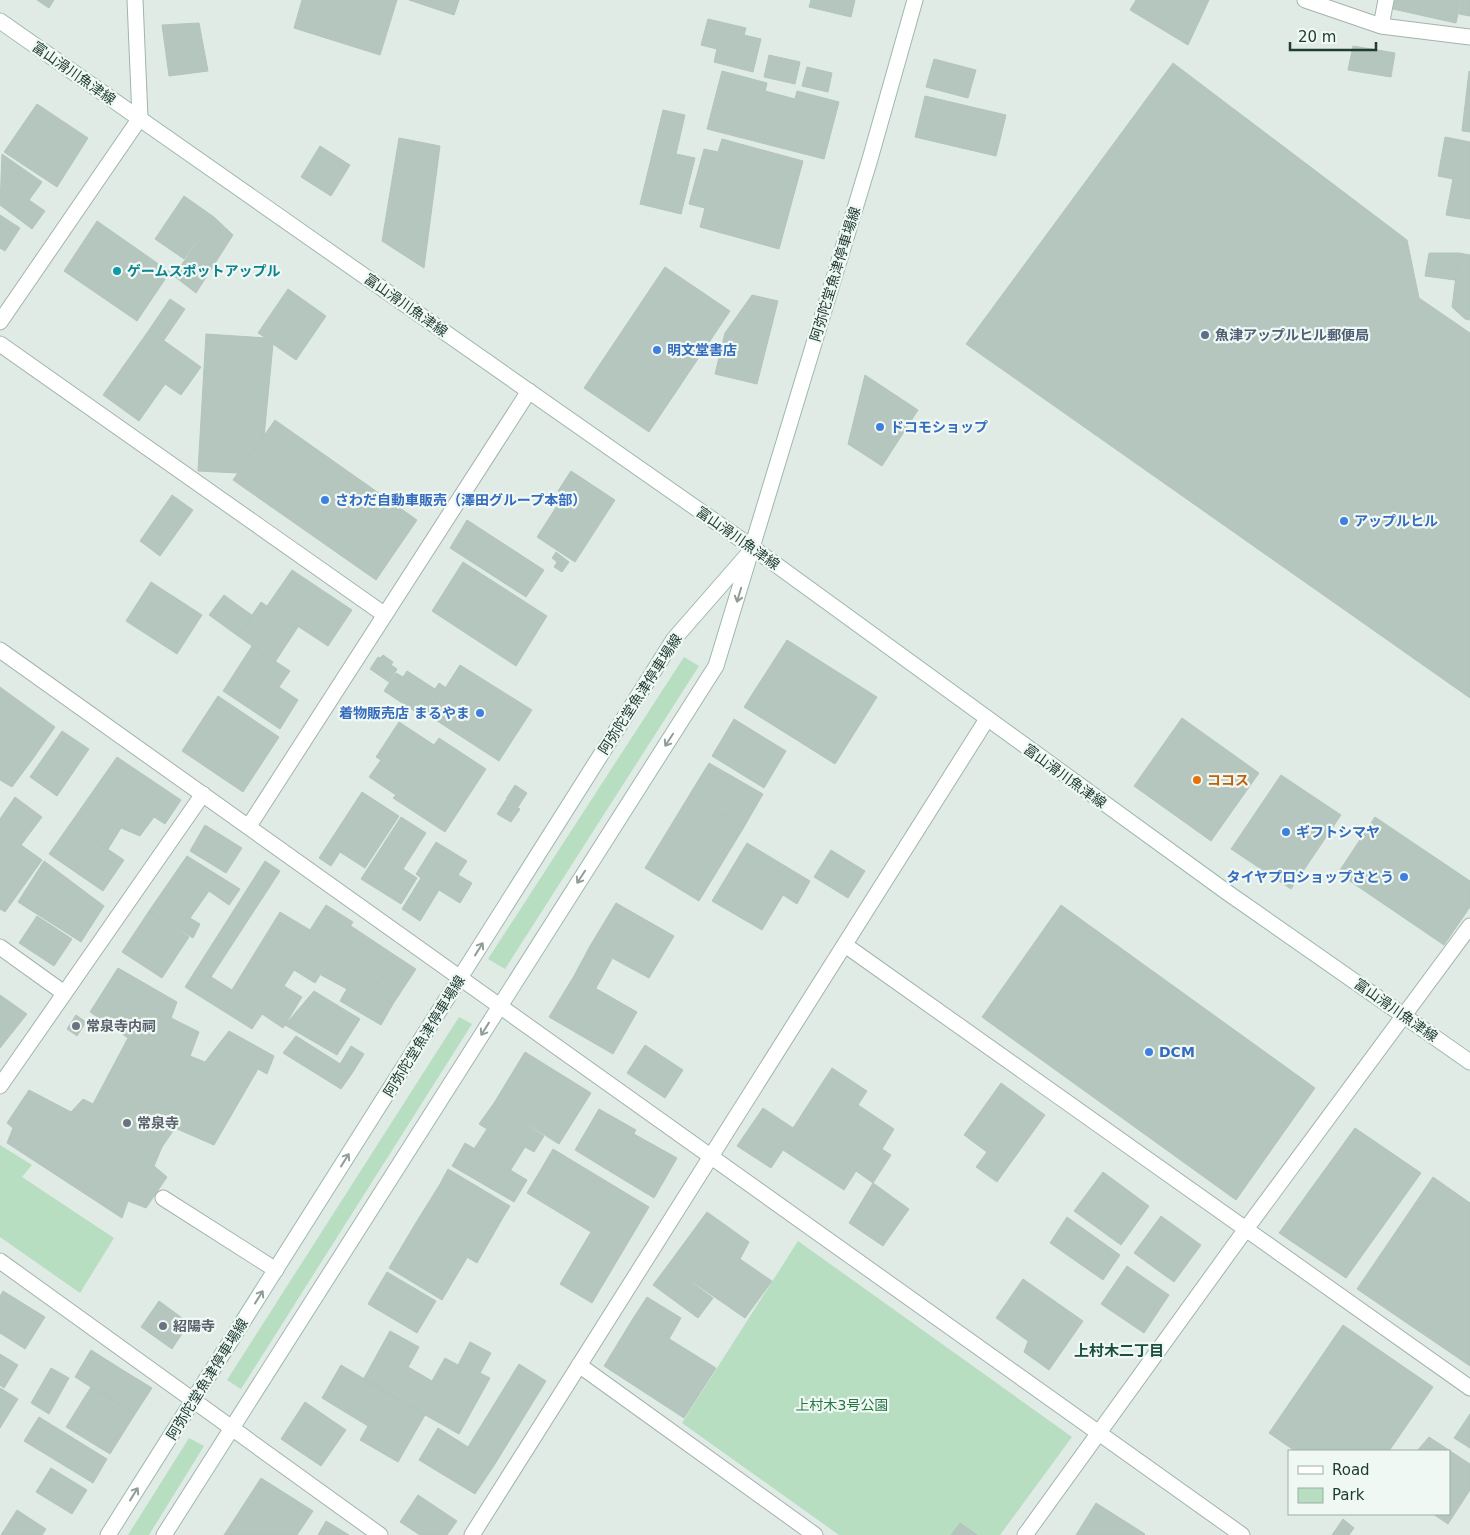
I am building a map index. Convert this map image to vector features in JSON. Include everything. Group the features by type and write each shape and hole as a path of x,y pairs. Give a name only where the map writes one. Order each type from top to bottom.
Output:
{"street":[{"path":"0,322 140,118 135,0"},
{"name":"阿弥陀堂魚津停車場線","path":"164,1535 716,666 753,548 915,0"},
{"path":"1305,0 1381,26 1470,37"},
{"path":"1381,26 1386,0"},
{"name":"富山滑川魚津線","path":"0,21 753,548 987,720 1470,1062"},
{"path":"0,344 385,615"},
{"path":"249,826 529,391"},
{"name":"阿弥陀堂魚津停車場線","path":"108,1535 674,638 753,548"},
{"path":"0,650 500,1004 1242,1535"},
{"path":"472,1535 987,720"},
{"path":"0,1086 203,794"},
{"path":"1025,1535 1100,1434 1246,1229 1470,926"},
{"path":"845,945 1470,1388"},
{"path":"0,947 64,993"},
{"path":"163,1198 276,1270"},
{"path":"0,1261 380,1535"},
{"path":"579,1366 815,1535"}],"green space":[{"path":"684,657 699,666 505,969 488,959"},
{"path":"459,1017 472,1024 241,1389 227,1380"},
{"path":"0,1145 32,1165 22,1177 114,1238 80,1293 0,1237"},
{"name":"上村木3号公園","path":"798,1241 1072,1437 1000,1535 839,1535 682,1423"},
{"path":"189,1438 204,1446 149,1535 128,1535"}],"building":[{"path":"37,0 54,0 49,8"},
{"path":"302,0 397,0 380,55 294,28"},
{"path":"409,0 459,0 454,15"},
{"path":"811,0 855,0 851,17 809,7"},
{"path":"1136,0 1209,0 1188,45 1130,10"},
{"path":"1395,0 1461,0 1456,23 1393,9"},
{"path":"1462,0 1470,0 1470,16 1459,14"},
{"path":"708,19 746,28 744,35 761,39 753,72 714,62 717,49 701,45"},
{"path":"199,23 208,71 169,76 162,25"},
{"path":"1353,46 1395,53 1391,77 1348,70"},
{"path":"769,55 800,62 795,84 764,77"},
{"path":"934,59 976,70 968,98 926,87"},
{"name":"アップルヒル","path":"1173,63 1407,240 1419,298 1470,333 1470,698 966,344"},
{"path":"807,67 832,73 828,92 802,86"},
{"path":"722,71 767,83 765,91 795,99 797,91 839,102 824,159 707,129"},
{"path":"1470,72 1470,132 1462,131"},
{"path":"925,96 1006,115 996,156 915,137"},
{"path":"37,104 88,138 57,187 4,152"},
{"path":"663,110 685,115 676,154 695,158 681,214 640,204"},
{"path":"1445,137 1470,142 1470,219 1446,215 1453,179 1438,176"},
{"path":"399,138 440,146 424,268 382,241"},
{"path":"722,139 803,161 779,249 700,227 705,208 689,204 704,149 718,152"},
{"path":"320,146 350,165 331,196 301,177"},
{"path":"2,154 42,182 29,200 45,211 32,229 0,205"},
{"path":"184,196 214,217 184,259 155,239"},
{"path":"0,215 20,228 5,251 0,248"},
{"path":"214,217 233,235 196,293 174,276"},
{"name":"ゲームスポットアップル","path":"97,221 170,272 137,321 64,271"},
{"path":"1429,253 1459,253 1455,280 1425,276"},
{"path":"1459,253 1470,255 1470,320 1465,319 1452,307"},
{"name":"明文堂書店","path":"665,267 730,311 649,432 584,388"},
{"path":"288,289 326,316 296,360 273,344 264,437 238,473 198,471 206,334 266,338 258,333"},
{"path":"752,295 778,301 757,384 715,374 725,333"},
{"path":"170,299 185,309 164,340 149,330"},
{"path":"149,330 201,367 181,395 165,384 139,421 103,395"},
{"name":"ドコモショップ","path":"865,375 918,410 882,466 848,444"},
{"name":"さわだ自動車販売（澤田グループ本部）","path":"275,420 417,520 376,580 233,480"},
{"path":"571,471 615,500 575,562 537,537 564,495 558,491"},
{"path":"172,495 193,510 160,556 140,541"},
{"path":"467,520 544,570 526,597 450,548"},
{"path":"556,552 569,562 562,572 554,567 557,562 552,558"},
{"path":"463,562 547,616 516,666 432,611"},
{"path":"292,570 352,610 328,646 267,606"},
{"path":"151,582 202,615 177,654 126,621"},
{"path":"224,595 253,616 238,636 209,615"},
{"path":"261,602 298,627 275,662 238,636"},
{"path":"787,640 877,697 835,764 744,707"},
{"path":"252,646 290,671 279,687 298,700 280,729 223,691"},
{"path":"383,655 393,662 391,665 397,669 389,682 370,669 378,657 380,658"},
{"name":"着物販売店 まるやま","path":"460,665 532,710 499,761 428,715"},
{"path":"407,671 435,689 439,683 445,687 425,718 384,691 396,673 403,677"},
{"path":"0,687 55,727 32,760 0,737"},
{"path":"218,696 279,737 243,792 182,751"},
{"name":"ココス","path":"1182,718 1259,773 1211,841 1134,786"},
{"path":"734,719 786,751 764,788 712,756"},
{"path":"399,722 434,745 439,738 486,769 445,832 393,798 396,795 369,777 381,760 376,757"},
{"path":"62,731 89,749 57,796 30,777"},
{"path":"0,737 32,760 12,787 0,780"},
{"path":"117,757 181,800 165,824 154,817 140,836 121,828 108,849 70,824"},
{"path":"709,763 763,794 744,827 690,794"},
{"name":"ギフトシマヤ","path":"1281,775 1341,815 1291,889 1231,849"},
{"path":"515,785 527,793 518,807 506,799"},
{"path":"362,792 399,816 365,868 340,852 331,866 319,858"},
{"path":"690,794 744,827 699,901 645,868"},
{"path":"15,797 42,817 21,845 42,860 5,912 0,909 0,819"},
{"path":"506,800 520,809 511,822 497,814"},
{"path":"401,817 426,833 403,869 417,878 401,904 361,879"},
{"name":"タイヤプロショップさとう","path":"1375,817 1470,881 1470,907 1444,945 1338,873"},
{"path":"70,824 124,860 103,891 49,854"},
{"path":"205,825 242,848 226,873 190,851"},
{"path":"436,842 467,861 458,875 472,883 460,903 439,890 420,921 402,909 421,878 416,874"},
{"path":"747,843 810,881 797,904 783,895 762,930 712,901"},
{"path":"831,850 865,871 848,898 814,877"},
{"path":"187,856 240,889 229,905 209,891 190,918 200,924 193,938 149,911"},
{"path":"44,861 104,906 81,942 18,902"},
{"path":"265,861 280,871 211,977 197,968"},
{"path":"616,903 674,936 649,978 590,946"},
{"path":"326,905 353,922 315,983 294,970 284,986 302,997 283,1028 262,1014 252,1029 185,987 197,968 232,990 280,912 310,930"},
{"name":"DCM","path":"1061,905 1315,1088 1236,1200 982,1017"},
{"path":"149,911 189,937 162,978 122,952"},
{"path":"37,916 72,939 54,966 19,943"},
{"path":"351,926 396,956 372,991 352,980 347,989 321,975"},
{"path":"590,946 612,959 596,988 574,976"},
{"path":"396,956 416,969 393,1004 372,991"},
{"path":"118,968 177,1002 171,1018 199,1032 190,1056 205,1062 229,1031 274,1056 267,1074 258,1069 214,1145 175,1128 162,1147 154,1166 167,1177 146,1208 128,1201 122,1218 7,1143 13,1128 7,1123 29,1090 71,1112 83,1099 93,1104 128,1038 90,1012"},
{"path":"574,976 637,1012 613,1054 549,1017"},
{"path":"352,980 393,1004 381,1025 340,1001"},
{"path":"314,991 360,1019 337,1055 285,1025"},
{"path":"0,995 27,1014 0,1048"},
{"name":"常泉寺内祠","path":"76,1015 86,1022 77,1036 67,1029"},
{"path":"296,1036 353,1072 341,1089 283,1053"},
{"path":"645,1045 683,1070 665,1098 627,1073"},
{"path":"351,1046 364,1054 353,1072 340,1064"},
{"path":"525,1052 591,1093 559,1144 494,1103"},
{"path":"832,1068 867,1091 858,1105 894,1129 882,1149 891,1155 873,1183 856,1171 844,1190 783,1150 771,1168 737,1146 763,1108 793,1128"},
{"path":"1001,1083 1045,1115 997,1182 976,1167 987,1152 964,1135"},
{"path":"494,1103 544,1136 534,1152 525,1147 510,1171 474,1149 487,1129 479,1124"},
{"path":"599,1109 636,1130 611,1172 575,1150"},
{"path":"1355,1128 1421,1173 1346,1278 1279,1233"},
{"path":"634,1134 677,1158 654,1198 611,1172"},
{"path":"465,1143 527,1180 514,1202 452,1166"},
{"path":"553,1149 649,1207 592,1303 560,1284 591,1232 527,1193"},
{"path":"448,1169 510,1206 501,1221 440,1184"},
{"path":"1103,1172 1149,1206 1121,1245 1074,1211"},
{"path":"1433,1177 1470,1203 1470,1366 1357,1289"},
{"path":"873,1183 909,1209 883,1246 849,1223"},
{"path":"440,1184 501,1221 477,1263 414,1226"},
{"path":"707,1212 749,1242 740,1259 772,1281 745,1318 668,1265"},
{"path":"1161,1216 1201,1245 1174,1282 1134,1253"},
{"path":"1067,1217 1120,1255 1103,1280 1050,1243"},
{"path":"414,1226 467,1258 442,1300 389,1268"},
{"path":"668,1265 713,1298 698,1318 653,1285"},
{"path":"1127,1266 1169,1295 1144,1333 1101,1304"},
{"path":"387,1272 436,1301 417,1333 368,1304"},
{"path":"1023,1279 1083,1321 1049,1370 1024,1352 1028,1341 996,1318"},
{"path":"3,1291 45,1317 25,1349 0,1333 0,1296"},
{"path":"647,1297 681,1318 669,1339 634,1317"},
{"path":"159,1301 189,1323 172,1349 141,1327"},
{"path":"634,1317 716,1368 684,1418 604,1366"},
{"path":"1343,1325 1433,1387 1390,1450 1294,1450 1269,1433"},
{"path":"390,1331 419,1347 408,1367 432,1381 445,1358 458,1365 470,1342 491,1353 480,1373 490,1378 459,1434 363,1380"},
{"path":"91,1350 121,1369 105,1396 75,1377"},
{"path":"0,1354 18,1365 4,1388 0,1385"},
{"path":"519,1364 546,1381 495,1464 468,1447"},
{"path":"341,1365 425,1415 398,1462 360,1440 368,1426 322,1398"},
{"path":"51,1368 69,1378 49,1414 31,1403"},
{"path":"121,1369 152,1388 135,1414 105,1396"},
{"path":"91,1387 135,1414 110,1454 66,1427"},
{"path":"0,1388 18,1399 0,1428"},
{"path":"305,1402 346,1430 321,1466 281,1439"},
{"path":"1470,1414 1470,1448 1454,1438"},
{"path":"39,1417 107,1459 93,1483 24,1441"},
{"path":"438,1428 495,1464 475,1494 419,1460"},
{"path":"1429,1437 1449,1450 1418,1450"},
{"path":"1450,1451 1470,1464 1470,1490 1448,1524 1434,1515 1450,1515"},
{"path":"51,1468 87,1490 72,1514 36,1492"},
{"path":"261,1478 313,1511 297,1535 224,1535"},
{"path":"418,1495 457,1521 447,1535 420,1535 400,1522"},
{"path":"1096,1503 1145,1534 1076,1535"},
{"path":"17,1510 46,1529 42,1535 1,1535"},
{"path":"1343,1519 1354,1528 1349,1535 1332,1535"},
{"path":"326,1521 349,1535 318,1535"},
{"path":"960,1523 977,1535 951,1535"}],"place":[{"name":"ゲームスポットアップル","path":"117,271"},
{"name":"魚津アップルヒル郵便局","path":"1205,335"},
{"name":"明文堂書店","path":"657,350"},
{"name":"ドコモショップ","path":"880,427"},
{"name":"さわだ自動車販売（澤田グループ本部）","path":"325,500"},
{"name":"アップルヒル","path":"1344,521"},
{"name":"着物販売店 まるやま","path":"480,713"},
{"name":"ココス","path":"1197,780"},
{"name":"ギフトシマヤ","path":"1286,832"},
{"name":"タイヤプロショップさとう","path":"1404,877"},
{"name":"常泉寺内祠","path":"76,1026"},
{"name":"DCM","path":"1149,1052"},
{"name":"常泉寺","path":"127,1123"},
{"name":"紹陽寺","path":"163,1326"}],"district":[{"name":"上村木二丁目","path":"1119,1351"}]}
